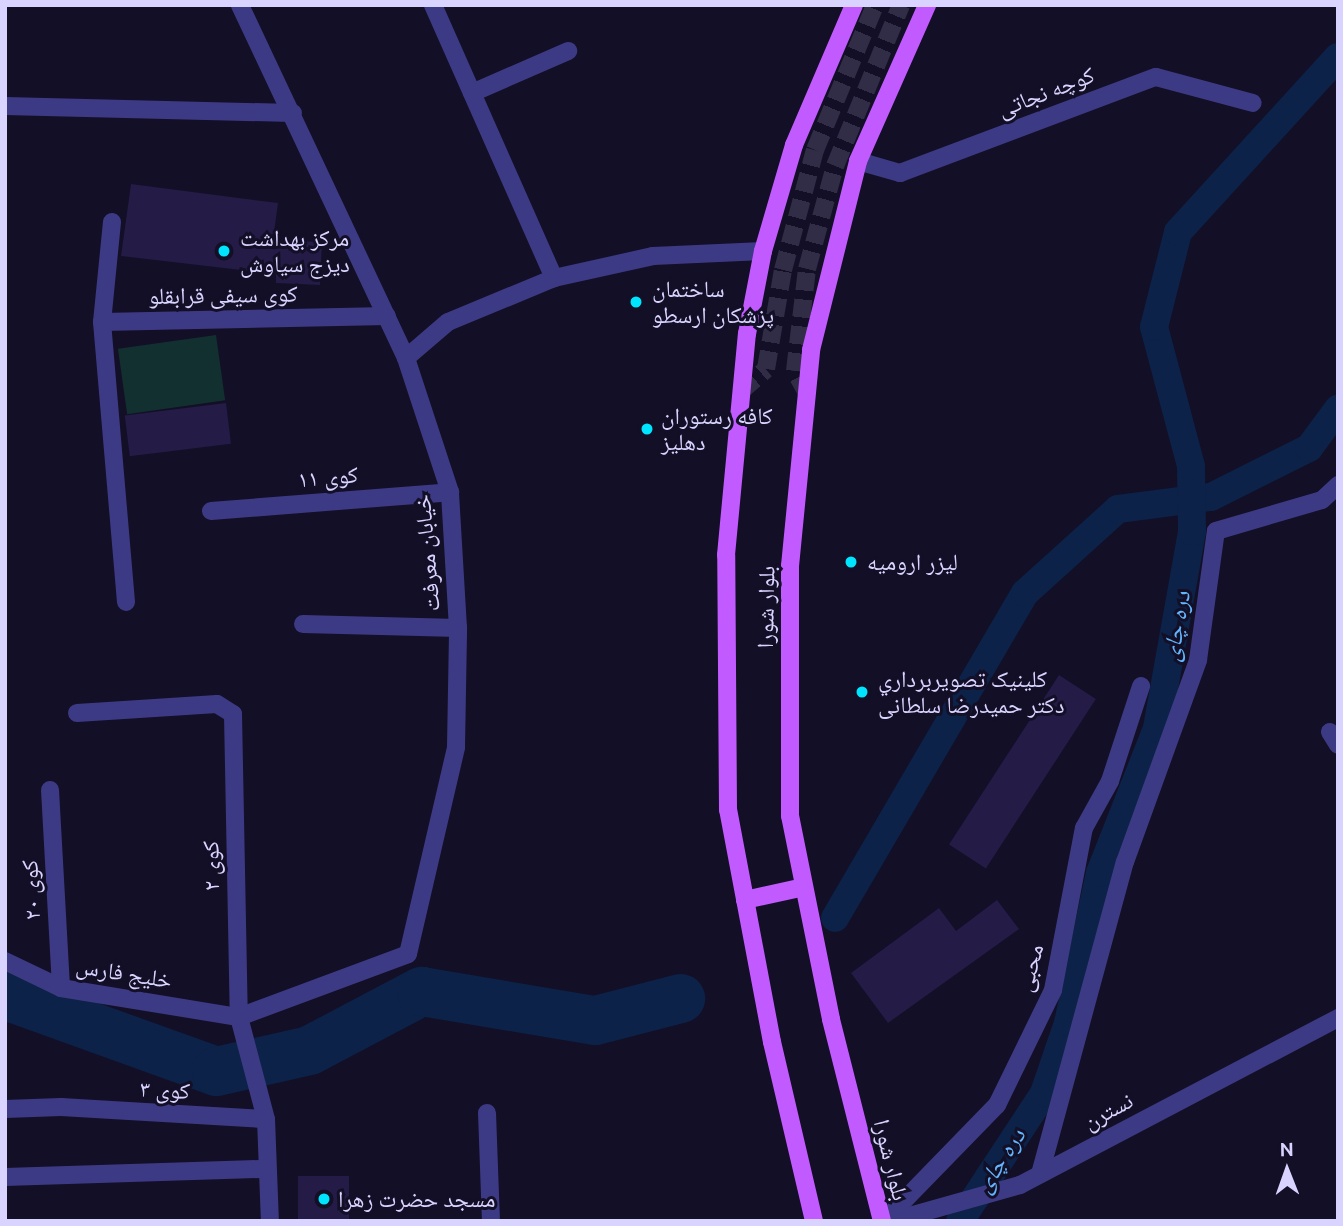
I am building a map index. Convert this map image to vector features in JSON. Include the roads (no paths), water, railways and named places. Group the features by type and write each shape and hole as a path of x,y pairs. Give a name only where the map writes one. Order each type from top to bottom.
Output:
{"main road":[{"name":"بلوار شورا","path":"814,1221 728,810 726,555 747,334 764,251 794,145 854,5"},
{"name":"بلوار شورا","path":"883,1221 804,887 790,816 790,566 811,350 858,161 927,5"},
{"path":"745,900 804,887"}],"street":[{"path":"225,5 240,5"},
{"name":"خیابان معرفت","path":"239,1017 408,954 456,747 458,628 450,492 406,358 240,5"},
{"path":"433,5 554,278"},
{"path":"472,93 568,51"},
{"name":"کوچه نجاتی","path":"858,161 900,173 1156,77 1253,103"},
{"path":"5,106 293,113"},
{"path":"112,222 103,321 126,602"},
{"path":"406,358 448,322 554,278 653,256 764,251"},
{"name":"کوی سیفی قرابقلو","path":"103,321 387,316"},
{"path":"1040,1174 1125,862 1198,660 1216,531 1322,499 1338,485"},
{"name":"کوی ۱۱","path":"211,511 450,492"},
{"path":"303,624 458,628"},
{"name":"محبی","path":"883,1221 997,1105 1053,990 1084,828 1110,780 1141,685"},
{"name":"کوی ۲","path":"77,713 217,704 233,714 239,1017 266,1119 270,1221"},
{"name":"کوی ۲۰","path":"50,790 61,988"},
{"name":"خلیج فارس","path":"5,961 61,988 239,1017"},
{"name":"نسترن","path":"892,1221 922,1216 1020,1185 1338,1018"},
{"name":"کوی ۳","path":"5,1109 61,1107 266,1119"},
{"path":"487,1113 491,1221"},
{"path":"5,1177 266,1169"}],"waterway":[{"name":"دره چای","path":"960,1221 1044,1093 1068,1023 1100,873 1157,728 1192,532 1191,466 1154,327 1178,232 1338,57"},
{"path":"835,918 1025,593 1118,509 1211,497 1309,448 1338,409"},
{"path":"5,995 216,1071 309,1050 421,991 595,1020 680,998"}],"tunnel":[{"path":"741,391 766,369 783,270 815,150 875,5"},
{"path":"807,393 795,371 807,269 835,166 901,5"}],"place":[{"name":"مرکز بهداشت دیزج سیاوش","path":"224,251"},
{"name":"ساختمان پزشکان ارسطو","path":"636,302"},
{"name":"کافه رستوران دهلیز","path":"647,429"},
{"name":"لیزر ارومیه","path":"851,562"},
{"name":"کلینیک تصويربرداري دکتر حمیدرضا سلطانی","path":"862,692"},
{"name":"مسجد حضرت زهرا","path":"324,1199"}]}
